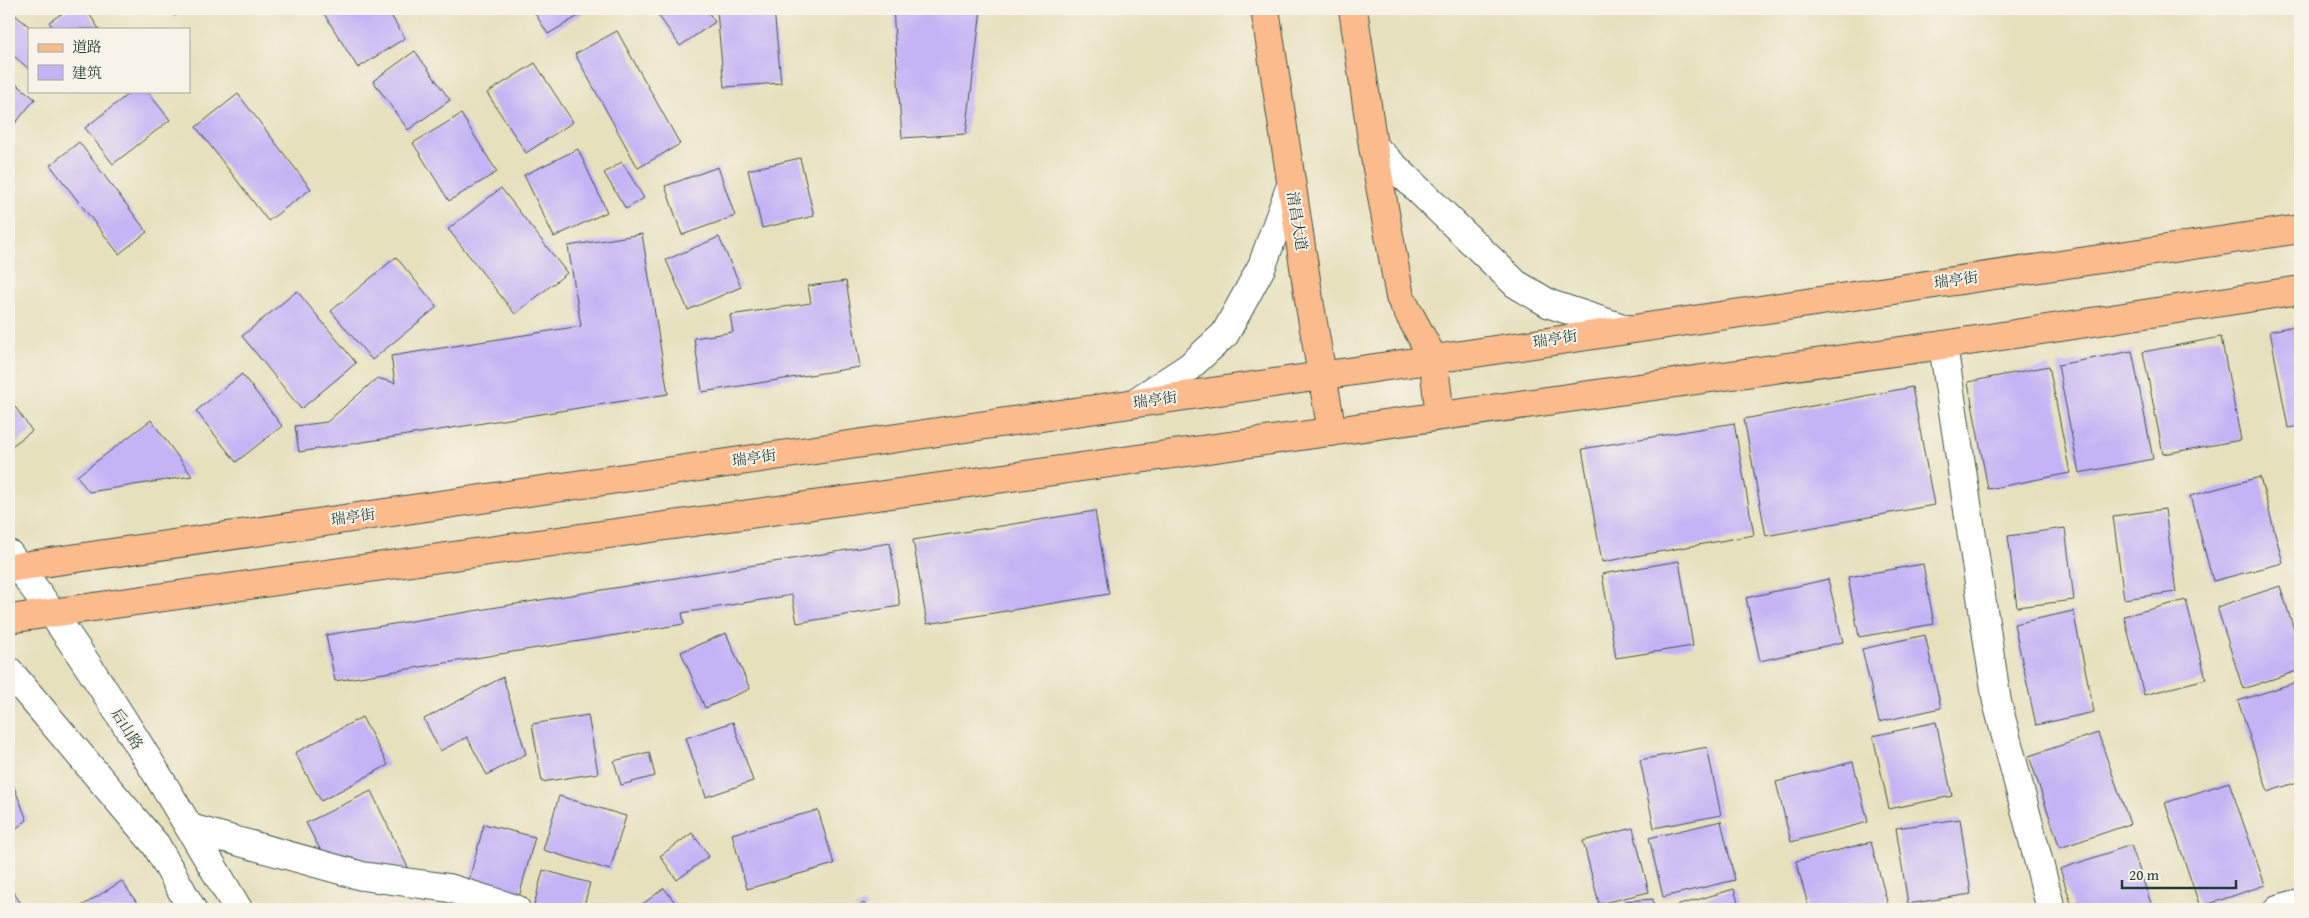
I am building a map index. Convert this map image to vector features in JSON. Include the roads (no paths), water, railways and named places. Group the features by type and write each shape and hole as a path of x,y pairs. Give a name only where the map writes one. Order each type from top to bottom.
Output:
{"main road":[{"name":"清昌大道","path":"1265,9 1321,376 1332,432"},
{"path":"1353,9 1373,146 1400,298 1433,358 1440,416"},
{"name":"瑞亭街","path":"12,563 1321,376 2300,229"},
{"path":"9,619 1943,345 2300,290"}],"street":[{"path":"1373,146 1516,284 1550,304 1626,329"},
{"path":"1134,403 1189,367 1225,334 1262,266 1291,185"},
{"path":"1943,345 1997,702 2051,909"},
{"name":"后山路","path":"12,563 53,612 190,828 238,909"},
{"path":"9,670 156,845 192,909"},
{"path":"190,828 362,876 449,888 516,909"},
{"path":"2278,909 2300,902"}]}
